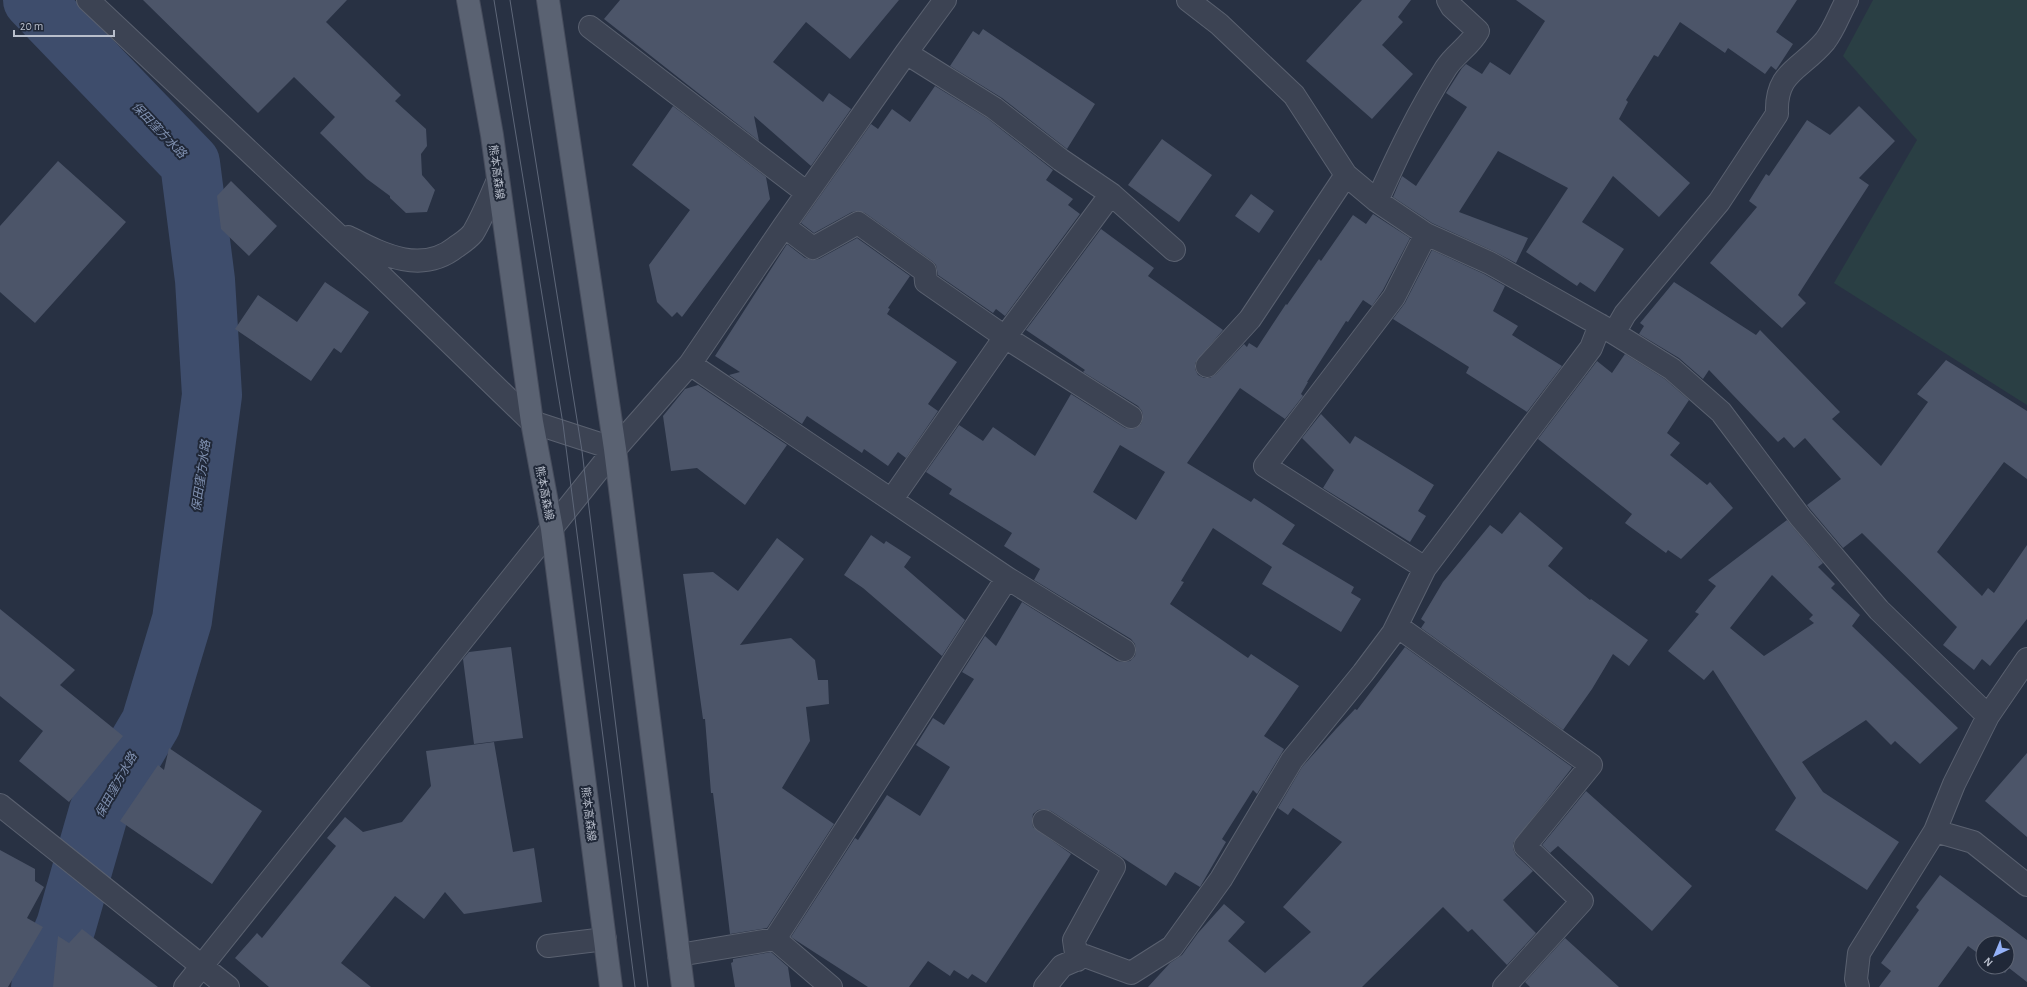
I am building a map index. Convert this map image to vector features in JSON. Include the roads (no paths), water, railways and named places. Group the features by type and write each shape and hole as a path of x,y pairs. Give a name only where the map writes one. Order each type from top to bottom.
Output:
{"main road":[{"name":"熊本高森線","path":"468,0 498,180 532,422 552,529 612,987"},
{"path":"548,0 615,449 683,987"}],"street":[{"path":"88,0 325,226 374,269 532,422 615,449"},
{"path":"185,987 615,449 690,364 807,193 945,0"},
{"path":"1188,0 1219,24 1294,95 1346,175 1377,201 1426,234 1490,263 1607,329 1672,369 1721,412 1800,517 1878,610 1988,716"},
{"path":"1377,201 1406,136 1428,97 1448,65 1473,40 1478,31 1452,7 1448,0"},
{"path":"1045,987 1062,966 1085,956 1134,980 1172,947 1221,879 1292,760 1363,673 1396,626 1425,568 1590,348 1607,329 1625,314 1719,202 1776,114 1776,98 1782,82 1825,41 1833,30 1847,0"},
{"path":"590,27 807,193"},
{"path":"906,53 994,108 1061,160 1111,194 1174,250"},
{"path":"1207,366 1250,319 1346,175"},
{"path":"325,226 370,248 407,261 424,262 450,252 472,234 498,180"},
{"path":"892,499 1005,337 1111,194"},
{"path":"784,226 813,248 858,223 925,271 926,282 1005,337 1131,417"},
{"path":"1425,568 1265,466 1394,297 1426,234"},
{"path":"690,364 1007,578 1124,650"},
{"path":"679,956 775,939 1007,578"},
{"path":"1396,626 1591,765 1525,846 1582,901 1504,987"},
{"path":"1858,987 1857,966 1859,953 1935,831 1954,784 1988,716 2027,659"},
{"path":"0,805 228,987"},
{"path":"1044,821 1114,868 1074,940 1077,960"},
{"path":"1935,831 1973,842 2027,885"},
{"path":"548,946 605,939"},
{"path":"775,939 831,987"}],"waterway":[{"name":"保田窪方水路","path":"33,0 190,163 205,280 212,395 182,620 151,723 99,811 66,926 41,987"}],"tram line":[{"path":"494,0 563,424 635,987"},
{"path":"510,0 582,451 648,987"}]}
